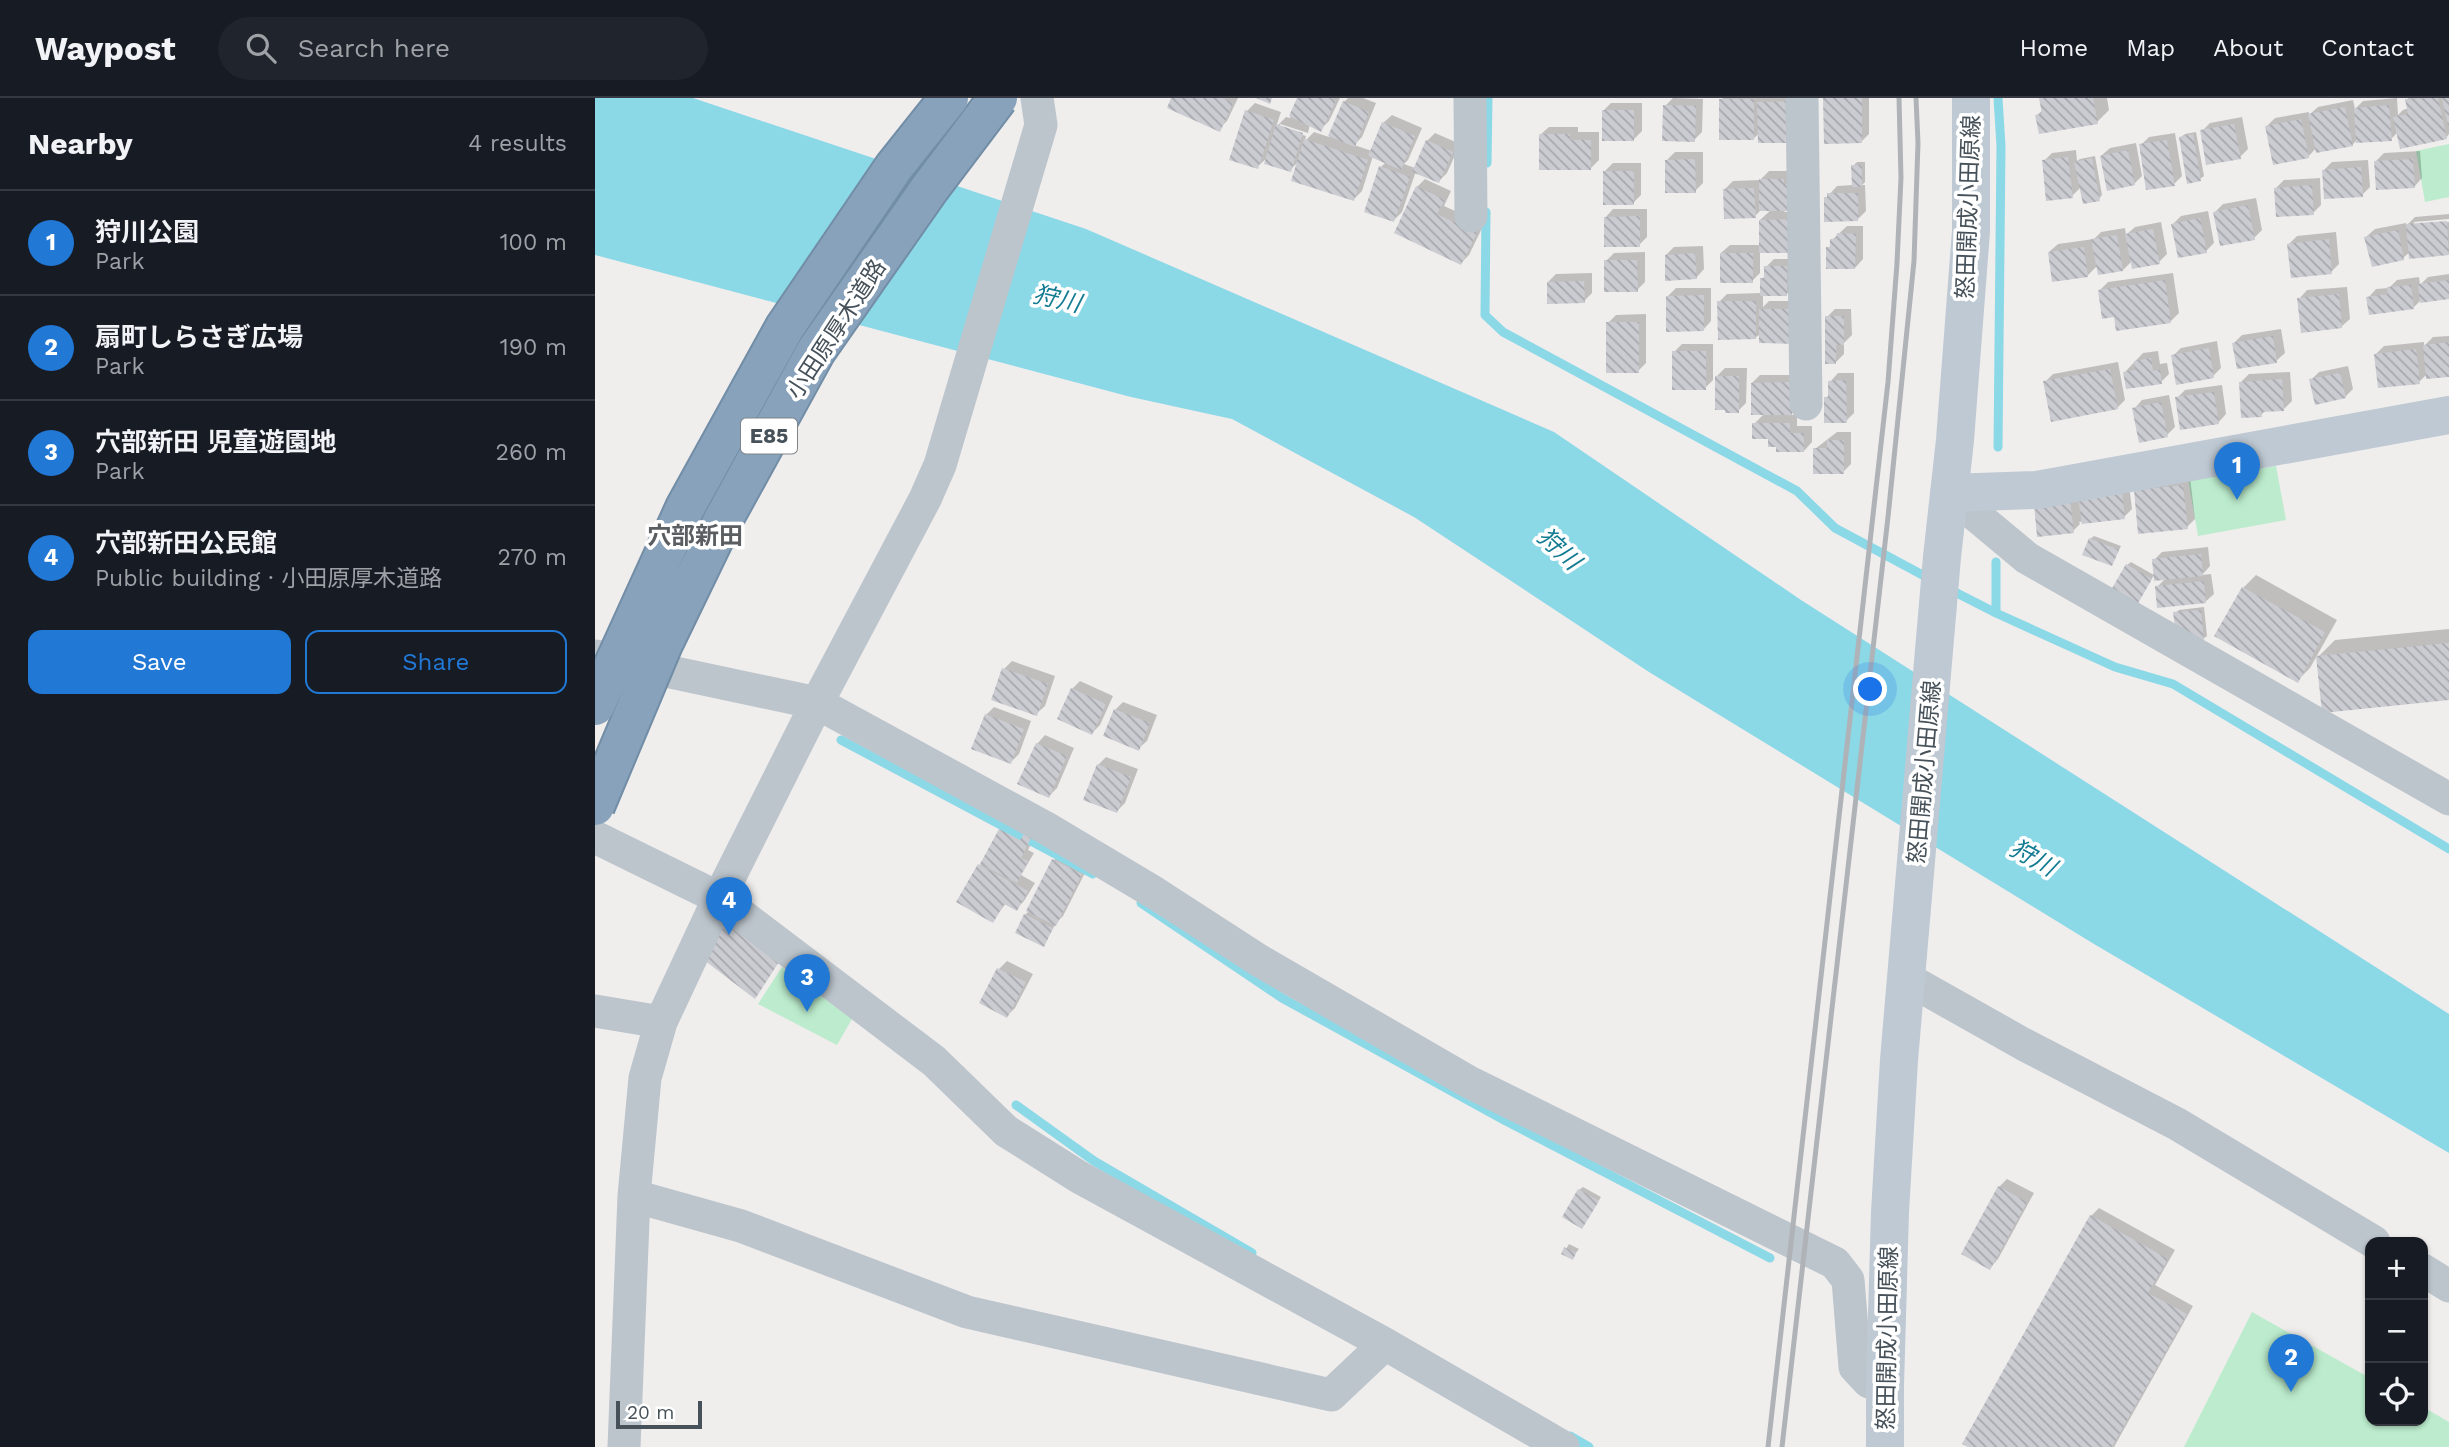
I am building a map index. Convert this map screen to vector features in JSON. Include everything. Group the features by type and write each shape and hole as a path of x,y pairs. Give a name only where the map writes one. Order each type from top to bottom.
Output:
{"highway":[{"name":"小田原厚木道路","path":"595,706 685,508 785,327 894,167 949,98"},
{"name":"小田原厚木道路","path":"595,806 663,644 723,520 816,351 930,188 997,98"}],"main road":[{"name":"怒田開成小田原線","path":"1885,1447 1890,1212 1907,964 1971,231 1971,98"},
{"path":"1949,493 2037,490 2449,415"}],"street":[{"path":"1470,98 1471,216"},
{"path":"1802,98 1806,404"},
{"path":"624,1447 634,1196 645,1078 660,1022 817,704 926,499 940,465 1039,111"},
{"path":"1949,493 2027,558 2449,799"},
{"path":"595,656 817,704 1046,828 1155,893 1260,961 1469,1082 1835,1264 1848,1280 1855,1367 1869,1382 1885,1386"},
{"path":"595,837 719,898 934,1061 1006,1131 1079,1177 1385,1345 1563,1447"},
{"path":"1907,964 2022,1044 2177,1124 2366,1237"},
{"path":"595,1011 660,1022"},
{"path":"634,1196 741,1226 967,1312 1331,1395 1385,1345"},
{"path":"2428,1273 2449,1286"}],"green space":[{"path":"2449,144 2449,197 2425,202 2416,151"},
{"path":"2276,466 2286,520 2198,536 2188,479"},
{"path":"782,967 852,1019 837,1045 758,1004"},
{"path":"2252,1312 2365,1375 2365,1426 2428,1426 2428,1410 2449,1422 2449,1447 2184,1447"}],"water":[{"name":"狩川","path":"595,98 693,98 1086,229 1554,432 1801,600 2449,1014 2449,1153 2094,944 1649,672 1414,517 1232,419 1131,397 595,255"}],"building":[{"path":"1171,98 1222,98 1233,103 1220,132 1167,108"},
{"path":"1256,98 1272,98 1270,104"},
{"path":"1297,98 1330,98 1336,101 1321,132 1289,116"},
{"path":"1823,98 1862,98 1862,143 1824,144"},
{"path":"2039,98 2093,98 2098,124 2039,134 2035,115 2042,114"},
{"path":"2438,98 2447,139 2400,149 2393,117 2408,114 2405,99"},
{"path":"2442,98 2449,98 2449,125 2448,125"},
{"path":"1719,99 1754,99 1754,140 1719,140"},
{"path":"1343,101 1369,112 1355,147 1328,136"},
{"path":"1795,101 1795,143 1758,143 1757,102"},
{"path":"1663,105 1696,106 1695,142 1662,141"},
{"path":"2389,105 2392,141 2356,143 2354,108"},
{"path":"2345,107 2353,146 2316,153 2308,114"},
{"path":"1245,110 1274,120 1258,169 1229,160"},
{"path":"1602,110 1634,110 1634,141 1602,141"},
{"path":"2301,119 2309,158 2273,165 2265,126"},
{"path":"1382,122 1415,136 1401,170 1368,156"},
{"path":"1276,124 1303,133 1291,172 1264,164"},
{"path":"2234,124 2241,159 2206,165 2200,130"},
{"path":"1539,134 1570,134 1570,140 1591,140 1591,170 1539,170"},
{"path":"2193,134 2201,181 2187,184 2179,137"},
{"path":"1304,139 1368,160 1354,201 1291,181"},
{"path":"1426,140 1453,152 1439,183 1412,172"},
{"path":"2167,140 2175,186 2146,190 2139,144"},
{"path":"2128,150 2135,185 2107,191 2100,156"},
{"path":"2068,157 2073,198 2046,201 2042,160"},
{"path":"2092,158 2100,201 2083,204 2074,162"},
{"path":"1695,159 1696,193 1665,193 1665,160"},
{"path":"2413,159 2415,188 2376,190 2374,161"},
{"path":"1851,165 1862,165 1862,187 1852,187"},
{"path":"1379,166 1410,177 1394,222 1364,212"},
{"path":"2361,167 2363,197 2324,199 2322,170"},
{"path":"1603,171 1634,171 1634,205 1603,205"},
{"path":"1759,179 1784,179 1784,184 1787,184 1788,211 1759,211"},
{"path":"2312,185 2314,215 2276,217 2274,188"},
{"path":"1416,186 1445,200 1437,214 1477,233 1461,265 1394,233"},
{"path":"1754,188 1756,218 1724,219 1723,189"},
{"path":"1827,193 1858,193 1858,221 1824,222 1824,197 1827,197"},
{"path":"2248,205 2255,240 2220,246 2213,212"},
{"path":"1640,216 1640,247 1604,247 1604,217"},
{"path":"2200,218 2207,253 2178,258 2171,224"},
{"path":"1796,219 1796,253 1759,253 1759,220"},
{"path":"2447,221 2449,255 2409,259 2406,224"},
{"path":"2153,229 2160,264 2132,269 2125,234"},
{"path":"2398,230 2404,260 2372,267 2364,237"},
{"path":"1837,233 1856,234 1855,269 1826,269 1826,247 1830,247 1830,239 1836,239"},
{"path":"2117,235 2123,271 2098,275 2091,239"},
{"path":"2329,239 2332,274 2291,278 2287,244"},
{"path":"2084,247 2088,277 2052,282 2048,252"},
{"path":"1695,253 1697,279 1665,281 1665,255"},
{"path":"1720,253 1753,253 1753,283 1720,283"},
{"path":"1604,260 1637,260 1638,292 1604,292"},
{"path":"1764,266 1787,266 1787,296 1760,296 1760,278 1764,278"},
{"path":"2165,280 2171,323 2116,331 2114,317 2102,319 2098,290"},
{"path":"2449,280 2449,299 2420,303 2418,284"},
{"path":"1584,281 1585,303 1547,304 1547,282"},
{"path":"2411,285 2414,309 2369,315 2366,297 2388,294 2387,287"},
{"path":"2339,294 2342,328 2301,333 2297,298"},
{"path":"1704,295 1704,331 1666,332 1666,296"},
{"path":"1717,301 1756,301 1756,339 1718,340"},
{"path":"1759,309 1797,309 1797,344 1759,343"},
{"path":"1825,316 1844,316 1844,345 1836,345 1836,364 1825,364"},
{"path":"1606,322 1639,322 1639,373 1606,373"},
{"path":"2273,336 2277,363 2237,369 2232,343"},
{"path":"2449,342 2449,377 2426,379 2423,345"},
{"path":"2209,348 2214,378 2176,385 2171,355"},
{"path":"2416,349 2420,384 2378,388 2374,354"},
{"path":"1672,351 1706,351 1706,390 1672,390"},
{"path":"2151,358 2153,371 2160,370 2162,384 2126,389 2123,372 2135,370 2134,361"},
{"path":"2110,369 2118,409 2051,422 2043,381"},
{"path":"2340,373 2346,398 2315,405 2309,379"},
{"path":"1715,376 1739,376 1739,413 1715,410"},
{"path":"2282,379 2284,411 2261,412 2262,417 2241,418 2239,382"},
{"path":"1846,380 1847,423 1824,423 1824,397 1828,397 1828,381"},
{"path":"1792,382 1792,415 1751,415 1751,383"},
{"path":"2214,392 2219,424 2180,430 2175,397"},
{"path":"2161,402 2168,437 2139,443 2132,408"},
{"path":"1752,423 1790,423 1790,433 1804,433 1804,452 1776,452 1776,447 1768,447 1768,439 1752,439"},
{"path":"1827,440 1844,440 1844,474 1813,474 1813,448 1827,448"},
{"path":"2183,485 2188,529 2138,534 2134,490"},
{"path":"2122,492 2125,519 2082,524 2078,497"},
{"path":"2070,500 2074,533 2037,537 2034,504"},
{"path":"2089,538 2119,550 2112,566 2082,555"},
{"path":"2201,554 2203,576 2154,581 2152,559"},
{"path":"2126,564 2152,579 2137,605 2111,590"},
{"path":"2204,581 2206,603 2157,608 2155,586"},
{"path":"2242,587 2325,632 2298,683 2214,636"},
{"path":"2201,610 2204,641 2175,628 2173,612"},
{"path":"2449,643 2449,700 2322,713 2316,656"},
{"path":"1002,668 1048,684 1037,716 991,700"},
{"path":"1071,688 1106,704 1092,735 1057,719"},
{"path":"1114,709 1150,723 1139,751 1103,736"},
{"path":"985,714 1024,729 1011,764 971,749"},
{"path":"1036,743 1067,756 1049,798 1017,784"},
{"path":"1097,764 1131,777 1117,813 1083,800"},
{"path":"999,829 1020,840 1024,834 1031,838 1021,858 1028,861 1017,883 980,864"},
{"path":"1052,859 1082,874 1056,926 1026,911"},
{"path":"978,864 1028,891 1017,911 1004,904 993,923 956,902"},
{"path":"722,914 779,962 755,999 700,957"},
{"path":"1024,914 1053,928 1044,947 1015,933"},
{"path":"997,968 1026,982 1007,1018 979,1003"},
{"path":"1998,1186 2027,1202 1990,1270 1961,1254"},
{"path":"1578,1189 1599,1201 1582,1229 1562,1217"},
{"path":"2090,1215 2168,1259 2148,1293 2187,1314 2112,1447 1968,1447 1962,1444"},
{"path":"1564,1247 1576,1253 1573,1260 1561,1254"}],"waterway":[{"path":"1487,163 1488,98"},
{"path":"1998,98 2001,146 1998,447"},
{"path":"1486,212 1485,315 1503,332 1797,491 1835,528 1930,579"},
{"path":"1996,562 1996,613"},
{"path":"1949,589 2115,667 2173,684 2449,849"},
{"path":"841,740 1093,874"},
{"path":"1141,903 1282,998 1504,1120 1770,1258"},
{"path":"1016,1105 1094,1161 1252,1253"},
{"path":"1570,1436 1589,1447"}],"railway":[{"path":"1768,1447 1888,382 1901,178 1899,98"},
{"path":"1782,1447 1888,517 1914,261 1918,143 1916,98"}],"place":[{"name":"狩川公園","path":"2237,500"},
{"name":"穴部新田公民館","path":"729,935"},
{"name":"穴部新田 児童遊園地","path":"807,1012"},
{"name":"扇町しらさぎ広場","path":"2291,1392"}],"district":[{"name":"穴部新田","path":"695,536"}]}
